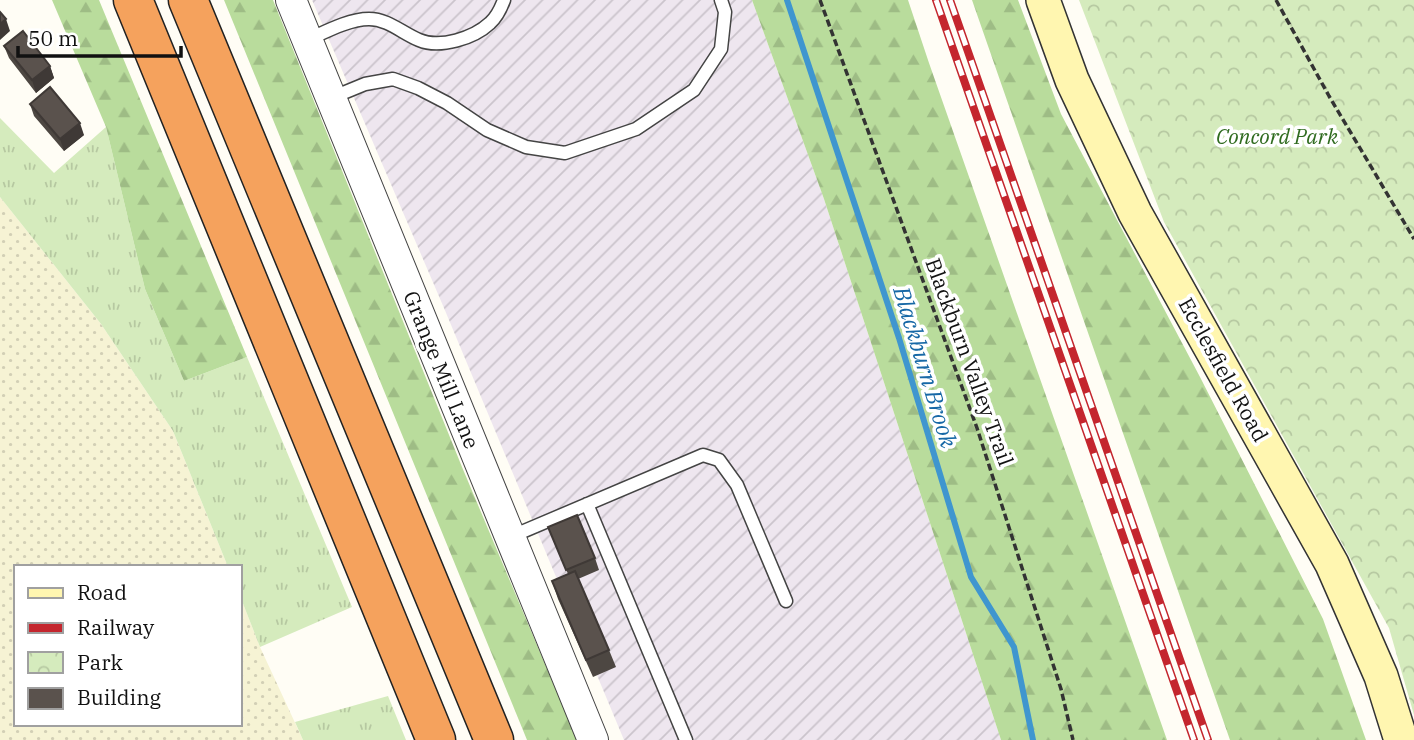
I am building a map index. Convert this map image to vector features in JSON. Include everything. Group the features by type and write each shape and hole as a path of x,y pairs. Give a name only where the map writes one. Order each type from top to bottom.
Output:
{"highway":[{"path":"133,0 436,740"},
{"path":"188,0 494,740"}],"main road":[{"name":"Ecclesfield Road","path":"1043,0 1072,79 1135,213 1332,564 1381,676 1401,740"}],"street":[{"name":"Grange Mill Lane","path":"291,0 593,740"}],"lane":[{"path":"307,40 341,24 369,19 389,23 406,34 429,43 453,41 480,31 490,23 498,14 504,0"},
{"path":"331,98 365,84 393,79 418,88 447,103 487,130 526,147 565,153 636,129 694,90 721,49 725,12 721,0"},
{"path":"509,538 703,455 719,460 737,485 786,601"},
{"path":"587,504 686,740"}],"path":[{"name":"Blackburn Valley Trail","path":"820,0 977,428 1061,689 1073,740"},
{"path":"1276,0 1329,96 1414,239"}],"shaded area":[{"path":"312,0 752,0 824,199 1001,740 624,740"},
{"path":"0,197 101,324 173,431 227,565 14,565 14,726 242,726 242,601 303,740 0,740"}],"green space":[{"path":"52,0 99,0 247,357 184,381 145,289 106,127"},
{"path":"224,0 273,0 462,467 577,740 527,740"},
{"path":"752,0 908,0 1167,740 1001,740 824,199"},
{"path":"972,0 1018,0 1061,114 1200,377 1323,619 1366,740 1230,740"},
{"name":"Concord Park","path":"1079,0 1414,0 1414,715 1389,628 1164,222"},
{"path":"0,118 54,173 106,127 145,289 184,381 247,357 352,607 260,647 242,601 242,565 227,565 173,431 101,324 0,197"},
{"path":"388,696 406,740 303,740 295,722"}],"building":[{"path":"0,12 6,19 0,24"},
{"path":"23,31 50,66 32,80 4,46"},
{"path":"50,87 80,123 60,139 30,104"},
{"path":"577,515 595,558 566,570 548,527"},
{"path":"575,571 609,650 586,660 552,581"}],"waterway":[{"name":"Blackburn Brook","path":"787,0 899,338 971,577 1014,647 1033,740"}],"railway":[{"path":"936,0 1194,740"},
{"path":"950,0 1208,740"}]}
